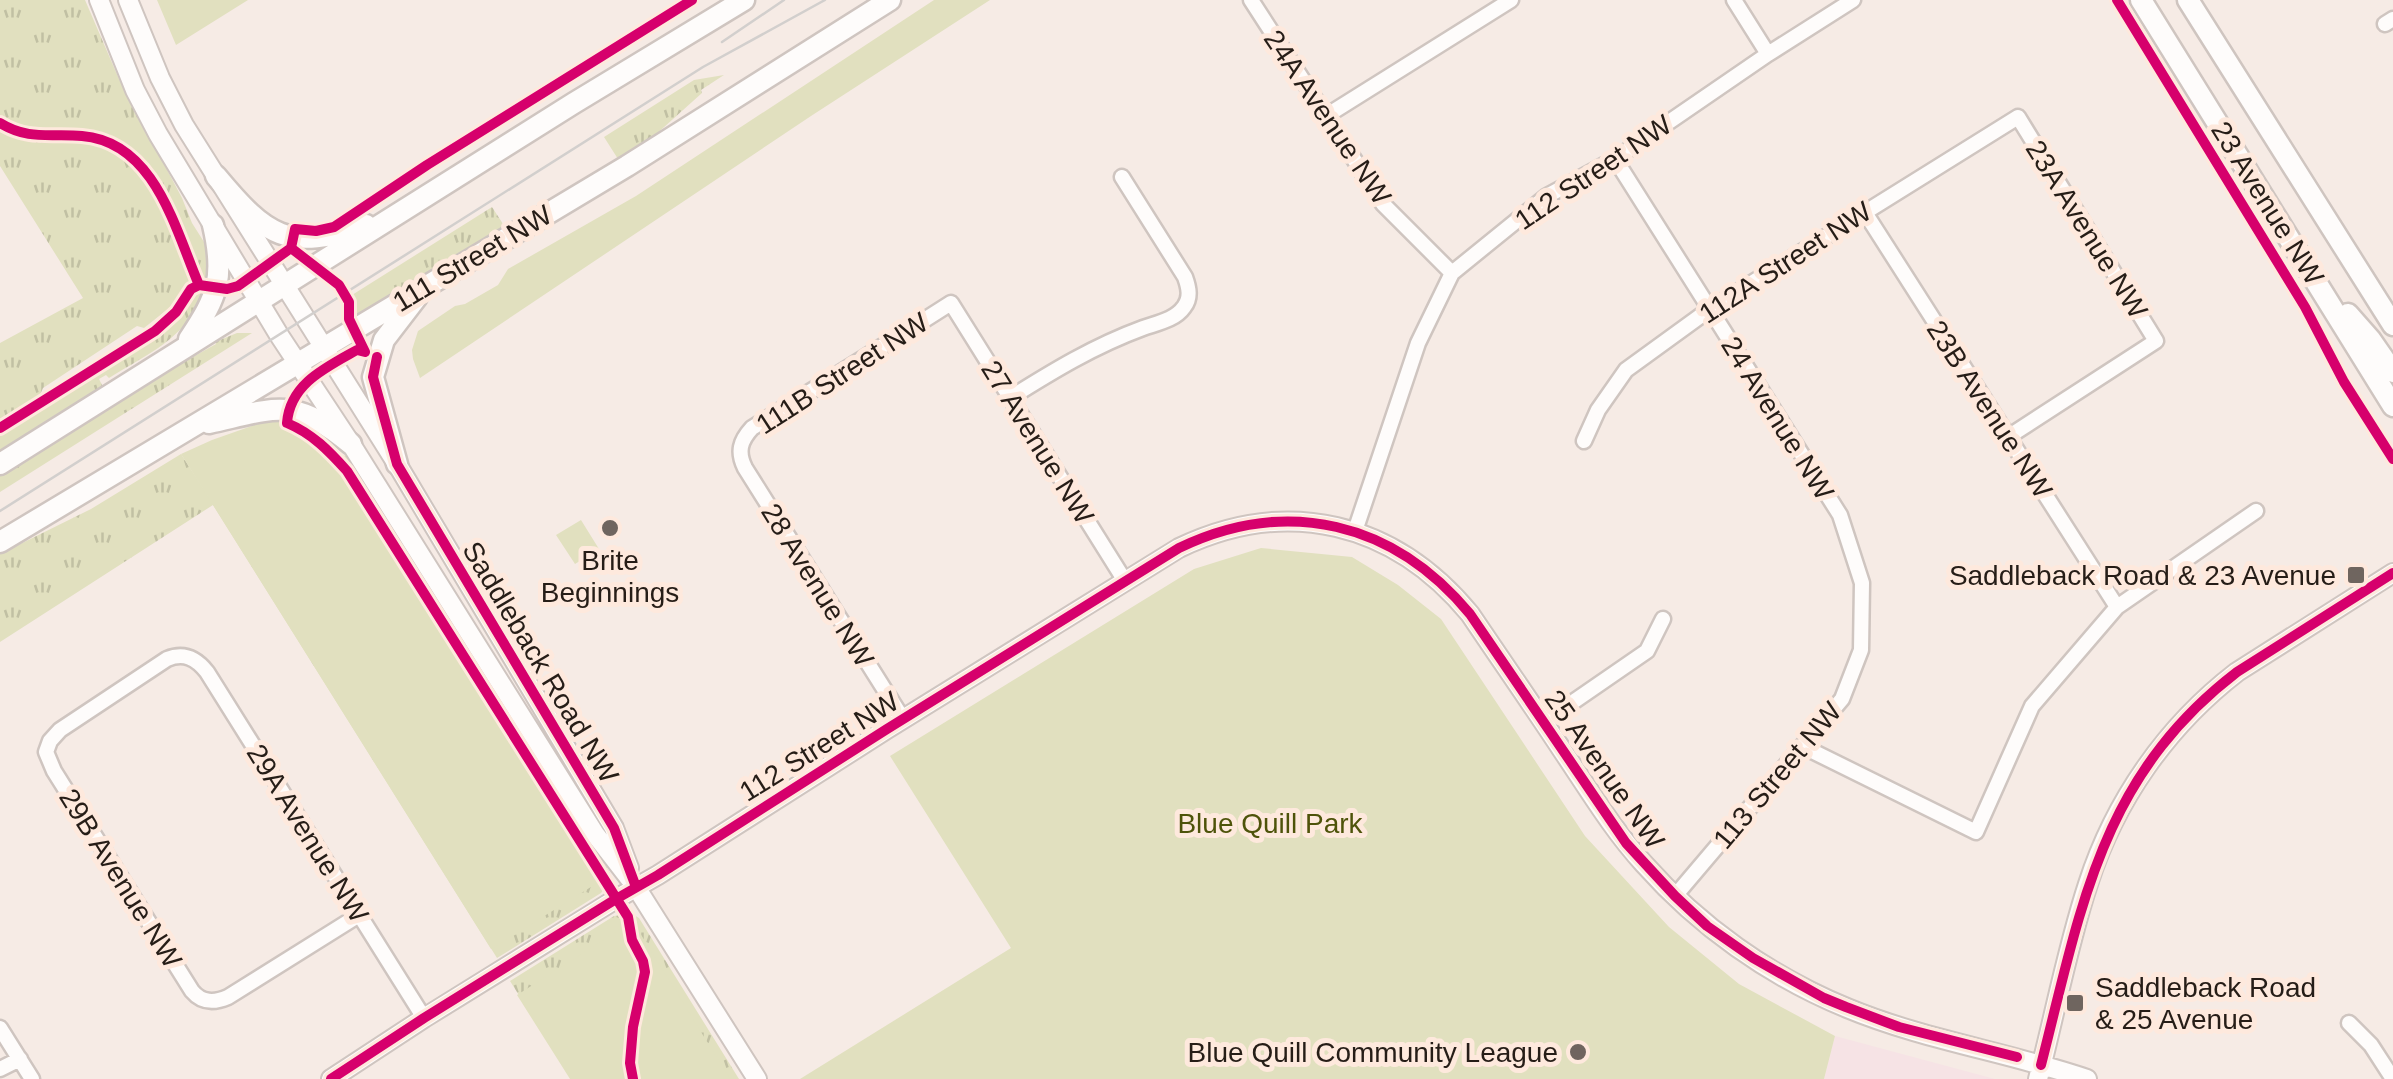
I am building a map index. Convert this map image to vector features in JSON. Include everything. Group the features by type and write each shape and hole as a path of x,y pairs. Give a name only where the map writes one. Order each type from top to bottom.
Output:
{"main road":[{"path":"0,464 396,215 712,8 744,0"},
{"name":"111 Street NW","path":"0,542 627,166 890,0"},
{"name":"23 Avenue NW","path":"2141,0 2393,406"},
{"name":"23 Avenue NW","path":"2188,0 2393,325"},
{"path":"216,176 254,217 274,231 293,237 332,236 396,215"},
{"path":"182,349 208,312 216,287 220,256 213,225"},
{"path":"2316,280 2370,338 2393,372"},
{"path":"397,464 373,377 384,340 426,287"},
{"path":"192,426 274,408 303,413 327,424 351,444"}],"street":[{"path":"99,0 134,90 158,134 298,362"},
{"path":"128,0 168,95 324,346"},
{"name":"24A Avenue NW","path":"1251,0 1383,204 1452,273"},
{"path":"1326,116 1511,0"},
{"path":"1734,0 1768,54"},
{"name":"112 Street NW","path":"331,1079 1179,548 1216,532 1258,522 1301,522 1355,531 1418,343 1452,273 1547,196 1614,159 1853,0"},
{"name":"112A Street NW","path":"1584,440 1598,410 1626,370 1710,310 2018,117"},
{"name":"23A Avenue NW","path":"2008,438 2156,340 2018,117"},
{"name":"24 Avenue NW","path":"1614,159 1840,515 1862,583"},
{"path":"1010,398 1092,349 1175,316 1187,303 1185,278 1122,176"},
{"name":"23B Avenue NW","path":"1864,211 2116,606"},
{"name":"27 Avenue NW","path":"951,303 1125,581"},
{"name":"111B Street NW","path":"740,449 752,428 951,303"},
{"name":"Saddleback Road NW","path":"324,346 614,828 636,887"},
{"name":"Saddleback Road NW","path":"298,362 595,834 636,887 757,1079"},
{"name":"28 Avenue NW","path":"740,449 745,468 902,719"},
{"path":"1804,746 1976,832 2032,706 2116,606 2256,511"},
{"name":"25 Avenue NW","path":"1355,531 1410,558 1456,597 1618,832 1675,896 1725,940 1824,998 1899,1027 2040,1072 2087,1079"},
{"path":"2040,1072 2091,874 2112,822 2151,759 2216,687 2393,573"},
{"name":"113 Street NW","path":"1675,896 1842,700 1861,650 1862,583"},
{"name":"25 Avenue NW","path":"1544,722 1647,652 1662,619"},
{"name":"29B Avenue NW","path":"184,655 161,662 60,730 48,747 47,757 192,991 208,1002 228,997 359,915"},
{"name":"29A Avenue NW","path":"184,655 195,659 207,672 424,1018"},
{"path":"2349,1023 2371,1045 2393,1079"},
{"path":"0,1028 32,1079"},
{"path":"0,1069 20,1059"}],"shaded area":[{"path":"1835,1036 1995,1079 1824,1079"}],"green space":[{"path":"0,0 85,0 119,79 211,253 210,281 190,284 144,328 137,326 0,419 0,343 83,298 0,166"},
{"path":"157,0 248,0 176,45"},
{"path":"934,0 990,0 420,378 412,350 418,331 455,306 498,285 508,269 636,196"},
{"path":"724,75 701,90 653,137 618,159 604,137 694,80"},
{"path":"492,207 505,227 353,317 356,302 352,295"},
{"path":"196,289 203,290 205,296 175,335 109,378 106,375 99,379 104,389 0,452 0,432 169,325"},
{"path":"237,333 252,333 0,492 0,476 215,342"},
{"path":"269,420 303,427 329,448 599,882 491,949 181,454"},
{"path":"302,447 351,457 610,873 601,893 497,958 213,505 0,642 0,554 91,509 181,454 214,505"},
{"path":"581,520 599,549 575,564 556,535"},
{"name":"Blue Quill Park","path":"1261,548 1352,557 1398,585 1441,619 1585,836 1669,927 1739,984 1835,1036 1824,1079 800,1079 1011,948 890,756 1194,569"},
{"path":"614,916 639,918 739,1079 572,1079 510,981"},
{"path":"637,926 730,1079 570,1079 517,995 624,927"}],"tram line":[{"path":"722,42 784,0"},
{"path":"0,511 703,67 825,0"}],"cycle path":[{"path":"199,285 227,289 238,286 291,248 295,229 316,231 334,227 692,0"},
{"path":"2117,0 2393,459"},
{"path":"0,123 31,134 82,136 107,142 128,154 159,192 199,285"},
{"path":"291,248 339,285 349,302 349,319 365,352 357,350 311,379 295,398 287,423 313,438 347,471 628,917 645,972 633,1027 633,1079"},
{"path":"0,428 155,331 176,312 191,289 199,285"},
{"path":"377,357 373,377 397,464 614,828 636,887"},
{"path":"331,1079 1179,548 1219,532 1259,523 1298,522 1336,527 1373,539 1408,558 1440,583 1470,614 1626,843 1707,926 1753,958 1824,998 1899,1027 2017,1057"},
{"path":"2041,1065 2084,900 2125,801 2154,756 2191,713 2237,672 2393,573"}],"place":[{"name":"Brite Beginnings","path":"610,528"},
{"name":"Saddleback Road & 23 Avenue","path":"2356,575"},
{"name":"Saddleback Road & 25 Avenue","path":"2075,1003"},
{"name":"Blue Quill Community League","path":"1578,1052"}]}
